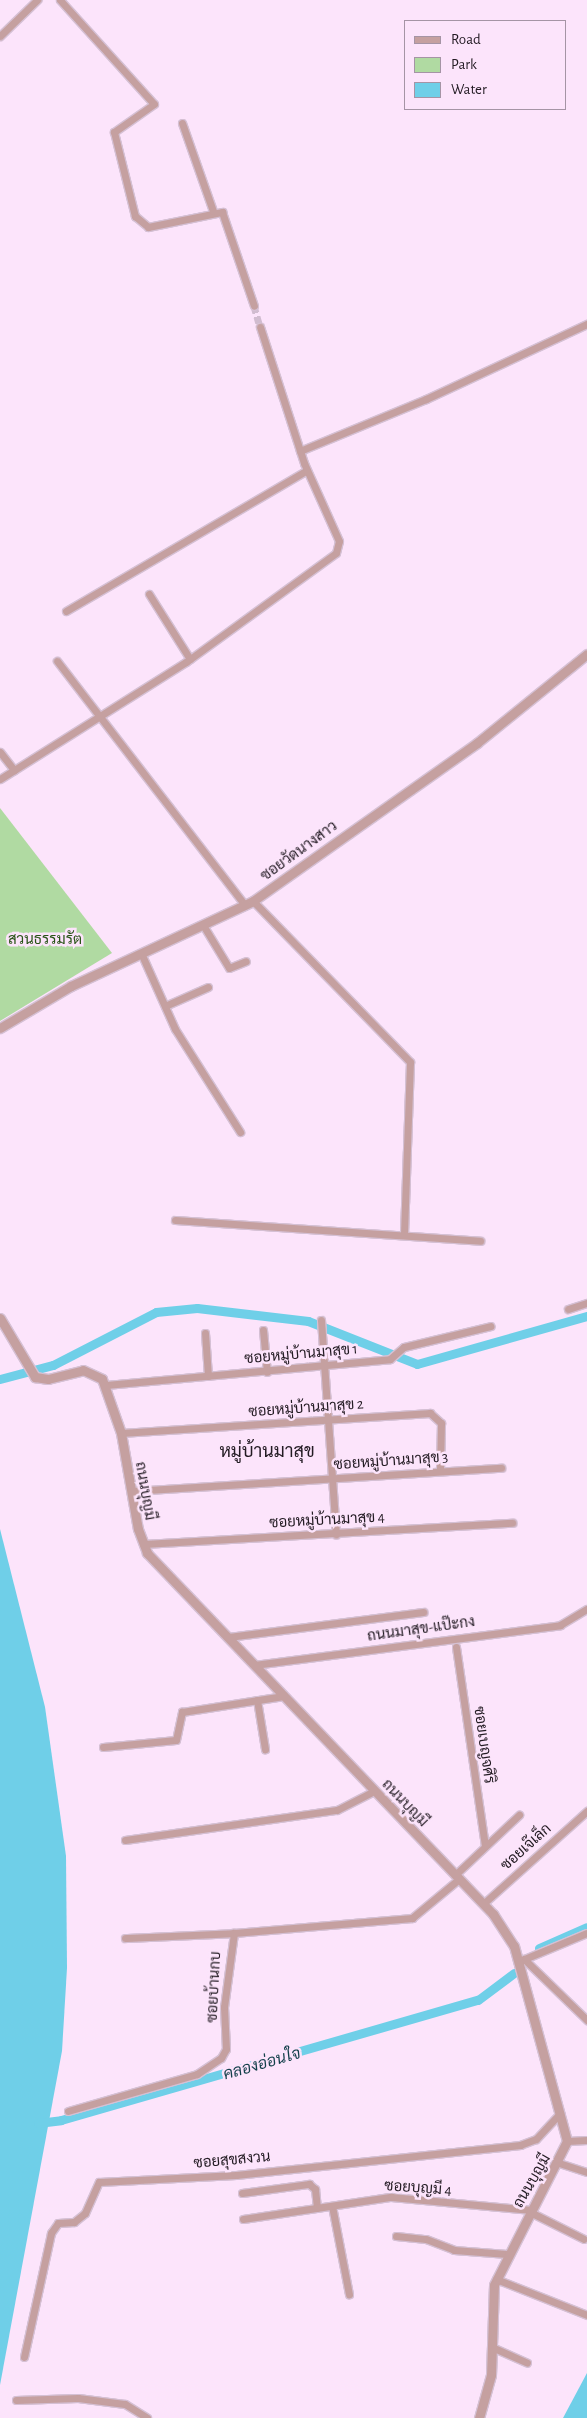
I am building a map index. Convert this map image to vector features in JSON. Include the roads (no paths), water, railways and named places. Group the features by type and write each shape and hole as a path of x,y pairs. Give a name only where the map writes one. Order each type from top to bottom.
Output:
{"street":[{"path":"0,36 37,0"},
{"path":"60,0 154,104 114,132 135,216 148,227 213,211 226,217 254,306"},
{"path":"182,123 213,211"},
{"path":"300,450 426,399 587,324"},
{"path":"0,779 190,659 336,553 339,541 307,470 260,327"},
{"path":"66,611 307,470"},
{"path":"149,594 190,659"},
{"name":"ซอยวัดนางสาว","path":"0,1028 71,986 249,903 477,743 587,654"},
{"path":"56,661 249,903 412,1065 404,1235"},
{"path":"0,752 14,770"},
{"path":"203,926 229,968 246,961"},
{"path":"141,953 165,1006 240,1132"},
{"path":"165,1006 208,987"},
{"path":"175,1220 480,1241"},
{"path":"568,1309 587,1303"},
{"path":"0,1318 27,1369 40,1379 90,1370 106,1385"},
{"path":"321,1320 336,1534"},
{"name":"ซอยหมู่บ้านมาสุข 1","path":"106,1385 324,1368 395,1358 404,1347 491,1326"},
{"path":"263,1330 267,1372"},
{"path":"205,1334 208,1376"},
{"name":"ถนนบุญมี","path":"106,1385 121,1433 143,1544 254,1665 483,1904 507,1932 522,1960 567,2141 559,2163 507,2254 496,2279 491,2298 494,2348 478,2418"},
{"name":"ซอยหมู่บ้านมาสุข 2","path":"121,1433 436,1415 441,1422 440,1471"},
{"name":"ซอยหมู่บ้านมาสุข 3","path":"132,1491 501,1468"},
{"name":"ซอยหมู่บ้านมาสุข 4","path":"143,1544 512,1523"},
{"name":"ถนนมาสุข-แป๊ะกง","path":"254,1665 560,1625 587,1609"},
{"path":"228,1637 423,1612"},
{"name":"ซอยเบญจศิริ","path":"456,1648 485,1846"},
{"path":"103,1747 176,1740 182,1712 284,1696"},
{"path":"257,1700 265,1749"},
{"path":"125,1840 337,1810 374,1791"},
{"name":"ซอยเจ๊เล็ก","path":"483,1904 587,1811"},
{"path":"457,1877 485,1846 519,1815"},
{"name":"ซอยบ้านกบ","path":"68,2111 198,2074 221,2058 226,2049 224,2007 234,1933 412,1918 457,1877"},
{"path":"125,1938 234,1933"},
{"path":"587,1933 522,1960 587,2020"},
{"name":"ซอยสุขสงวน","path":"24,2357 50,2233 58,2223 74,2222 85,2213 99,2182 236,2175 520,2145 536,2139 560,2113"},
{"path":"567,2141 587,2140"},
{"path":"559,2163 587,2172"},
{"path":"242,2193 313,2185 317,2208"},
{"name":"ซอยบุญมี 4","path":"243,2219 390,2197 531,2211"},
{"path":"332,2206 348,2294"},
{"path":"531,2211 584,2239"},
{"path":"396,2236 426,2239 454,2250 507,2254"},
{"path":"496,2279 587,2315"},
{"path":"494,2348 527,2363"},
{"path":"16,2400 78,2398 125,2404 147,2418"}],"water":[{"path":"0,1529 45,1707 66,1856 67,1968 62,2051 0,2385"},
{"path":"587,2373 587,2418 563,2418"}],"waterway":[{"path":"0,1379 53,1365 156,1312 197,1308 308,1321 417,1364 587,1316"},
{"name":"คลองอ่อนใจ","path":"539,1948 587,1927"},
{"name":"คลองอ่อนใจ","path":"38,2123 61,2120 478,2000 514,1973"}],"tunnel":[{"path":"254,306 260,327"}],"district":[{"name":"หมู่บ้านมาสุข","path":"267,1452"}],"park label":[{"name":"สวนธรรมรัต","path":"45,940"}]}
